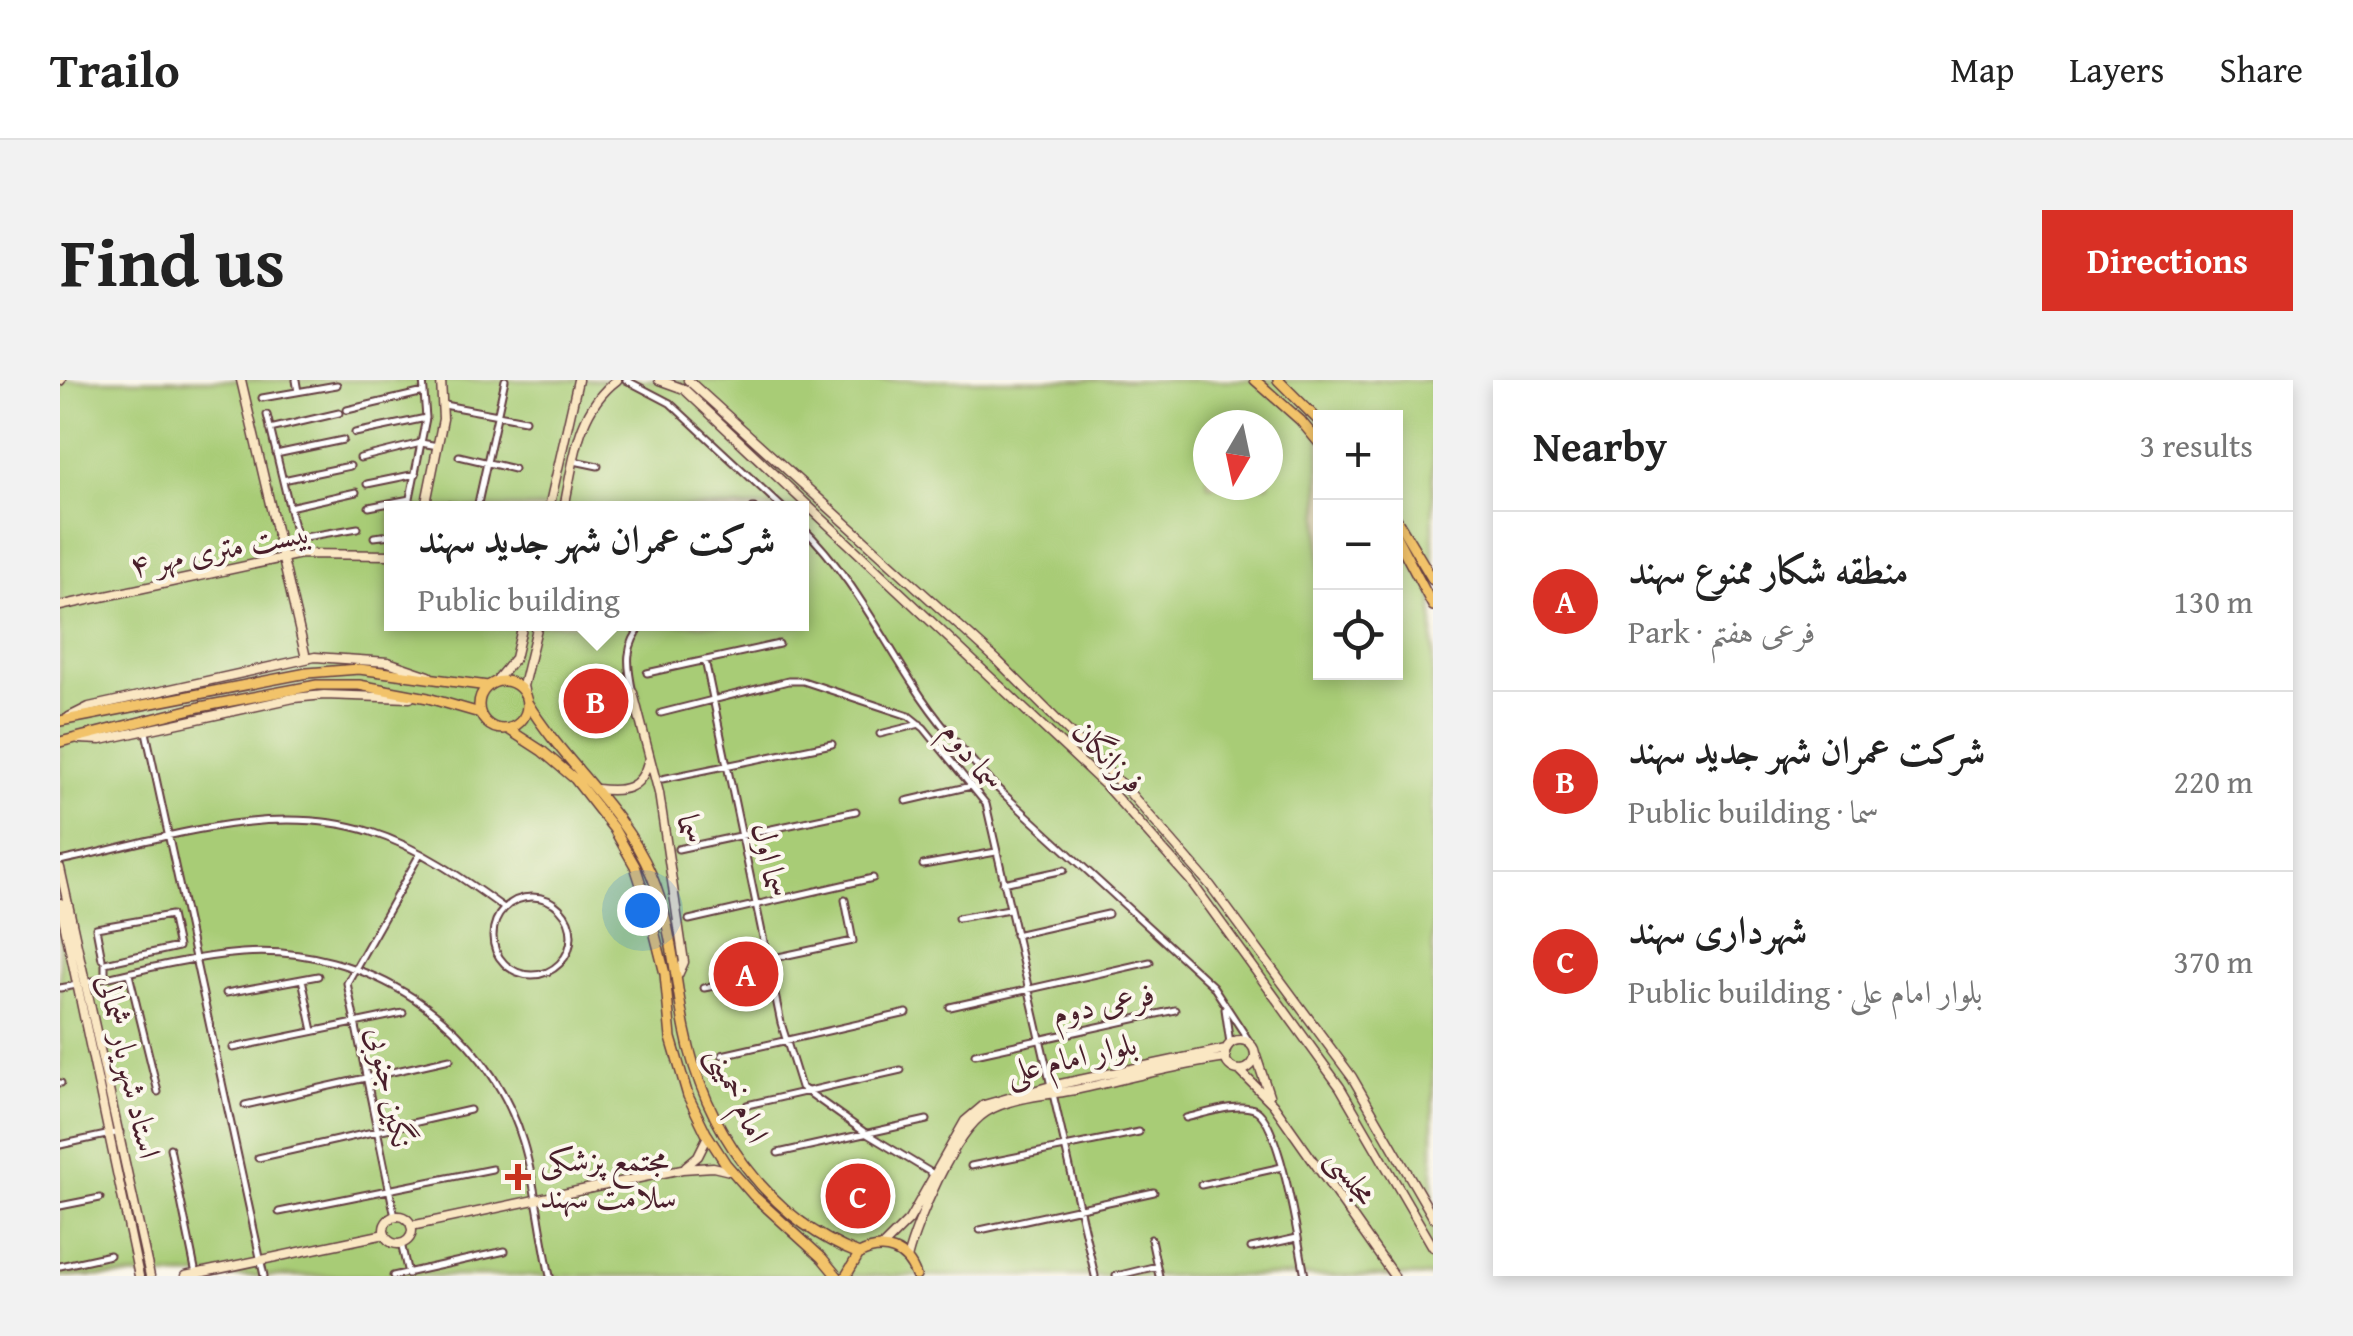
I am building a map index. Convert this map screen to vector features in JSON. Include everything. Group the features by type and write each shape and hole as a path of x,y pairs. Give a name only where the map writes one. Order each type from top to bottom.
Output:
{"main road":[{"path":"241,380 306,658"},
{"path":"426,501 444,405 442,380"},
{"path":"551,501 578,380"},
{"path":"565,501 588,411 617,380"},
{"name":"فرزانگان","path":"659,380 684,389 803,501"},
{"name":"فرزانگان","path":"688,380 998,660 1129,792 1210,885 1352,1077 1433,1217"},
{"path":"1256,380 1313,436"},
{"path":"1278,380 1313,415"},
{"name":"فرزانگان","path":"809,507 1105,785 1190,880 1340,1087 1433,1247"},
{"path":"1403,530 1433,580"},
{"path":"1403,549 1433,606"},
{"name":"بیست متری مهر ۴","path":"60,606 282,558 328,552 384,555"},
{"path":"480,713 479,698 515,658 521,631"},
{"path":"60,742 200,707 317,685 360,685 428,698 480,713 494,728 508,729 520,722 536,631"},
{"path":"61,721 89,707 306,658 388,662 438,679"},
{"path":"61,721 307,672 359,670 516,684 526,699"},
{"name":"سما","path":"633,693 660,793 671,862 684,962 678,976"},
{"path":"75,738 100,740 146,732 294,698 428,698"},
{"name":"امام خمینی","path":"526,699 540,725 615,811 650,872 665,916 690,1054 720,1126 778,1205 830,1243 859,1254"},
{"name":"امام خمینی","path":"508,729 575,779 614,830 634,866 664,974 671,1038 688,1096 708,1136 734,1174 837,1276"},
{"path":"597,789 626,790 642,781 650,758"},
{"name":"استاد شهریار شمالی","path":"60,864 81,984"},
{"name":"استاد شهریار شمالی","path":"60,903 150,1276"},
{"path":"1244,1040 1251,1044 1256,1055 1250,1066 1239,1070 1227,1050 1244,1040"},
{"name":"بلوار امام علی","path":"882,1247 909,1220 977,1119 999,1106 1227,1050"},
{"name":"مجلسی","path":"1256,1055 1273,1104"},
{"name":"مجلسی","path":"1239,1070 1273,1104 1394,1276"},
{"name":"استاد شهریار شمالی","path":"115,1132 139,1276"},
{"path":"682,1168 698,1156 708,1136"},
{"path":"411,1226 682,1168 713,1167 734,1174"},
{"name":"بلوار امام علی","path":"908,1259 913,1234 937,1176"},
{"path":"395,1217 403,1217 411,1226 408,1239 401,1243 385,1234 386,1223 395,1217"},
{"path":"185,1276 385,1234"},
{"path":"846,1276 859,1254 882,1247 908,1259 916,1276"}],"street":[{"path":"296,380 298,392"},
{"path":"401,501 410,499 422,443 426,418 423,380"},
{"path":"479,501 504,380"},
{"path":"626,380 670,403 775,501"},
{"path":"262,398 337,385"},
{"path":"347,410 424,392"},
{"path":"444,405 526,420"},
{"path":"270,428 339,413"},
{"path":"267,415 299,538 358,528"},
{"path":"355,433 426,418"},
{"path":"276,454 343,440"},
{"path":"360,458 422,443 438,446"},
{"path":"459,456 514,469"},
{"path":"574,460 598,466"},
{"path":"282,480 350,466"},
{"path":"367,484 416,474"},
{"path":"268,496 285,492"},
{"path":"289,506 356,492"},
{"path":"369,508 384,505"},
{"path":"809,534 836,563 915,688 965,753 996,787 1213,986 1251,1044"},
{"path":"374,537 384,536"},
{"path":"633,693 628,668 630,639 637,631"},
{"path":"648,673 779,644"},
{"name":"سما اول","path":"704,660 786,1040 806,1093"},
{"name":"سما دوم","path":"661,713 788,681 803,681 909,716 920,724 986,804 1095,1276"},
{"path":"880,734 920,724"},
{"path":"146,732 264,1276"},
{"path":"662,779 832,744"},
{"path":"906,801 971,786"},
{"path":"678,849 856,811"},
{"path":"60,864 255,822 328,822 373,832 420,854 470,882 504,908"},
{"path":"923,865 996,852"},
{"path":"357,969 420,854"},
{"path":"1003,883 1064,870"},
{"path":"690,920 873,878"},
{"path":"532,897 559,908 570,936 559,963 532,974 504,963 493,936 504,908 532,897"},
{"path":"769,959 853,941 845,900"},
{"path":"958,918 1008,908"},
{"path":"1015,935 1108,914"},
{"path":"102,960 96,928 171,915 178,947 105,963 104,978"},
{"path":"60,988 241,953 328,958 380,978 432,1010 484,1064 501,1090 523,1141 550,1276"},
{"path":"950,1007 1150,962"},
{"name":"نگین جنوبی","path":"357,969 348,983 395,1217"},
{"path":"130,974 158,1092"},
{"path":"704,988 772,975"},
{"path":"226,993 318,976"},
{"path":"302,979 314,1031"},
{"path":"1222,1001 1227,1050"},
{"name":"فرعی دوم","path":"975,1054 1176,1010"},
{"path":"233,1048 403,1013"},
{"path":"722,1055 908,1013"},
{"path":"246,1105 450,1060"},
{"path":"747,1105 902,1070"},
{"path":"806,1093 937,1176"},
{"path":"1186,1118 1242,1107 1256,1110 1266,1120 1282,1167 1306,1276"},
{"path":"258,1158 470,1110"},
{"path":"778,1153 927,1120"},
{"path":"60,1145 115,1132"},
{"path":"970,1166 1139,1132"},
{"path":"170,1148 196,1274"},
{"path":"1201,1185 1282,1167"},
{"path":"279,1212 492,1169"},
{"path":"980,1230 1154,1192"},
{"path":"60,1206 100,1198"},
{"path":"1251,1248 1297,1238"},
{"path":"1151,1239 1159,1276"},
{"path":"401,1243 408,1274"},
{"path":"393,1276 505,1251"},
{"path":"60,1266 110,1256"},
{"path":"1116,1276 1157,1266"}],"green space":[{"path":"60,380 1433,380 1433,1276 60,1276"}],"place":[{"name":"شرکت عمران شهر جدید سهند","path":"596,701"},
{"name":"منطقه شکار ممنوع سهند","path":"746,974"},
{"name":"مجتمع پزشکی سلامت سهند","path":"518,1177"},
{"name":"شهرداری سهند","path":"858,1196"}]}
